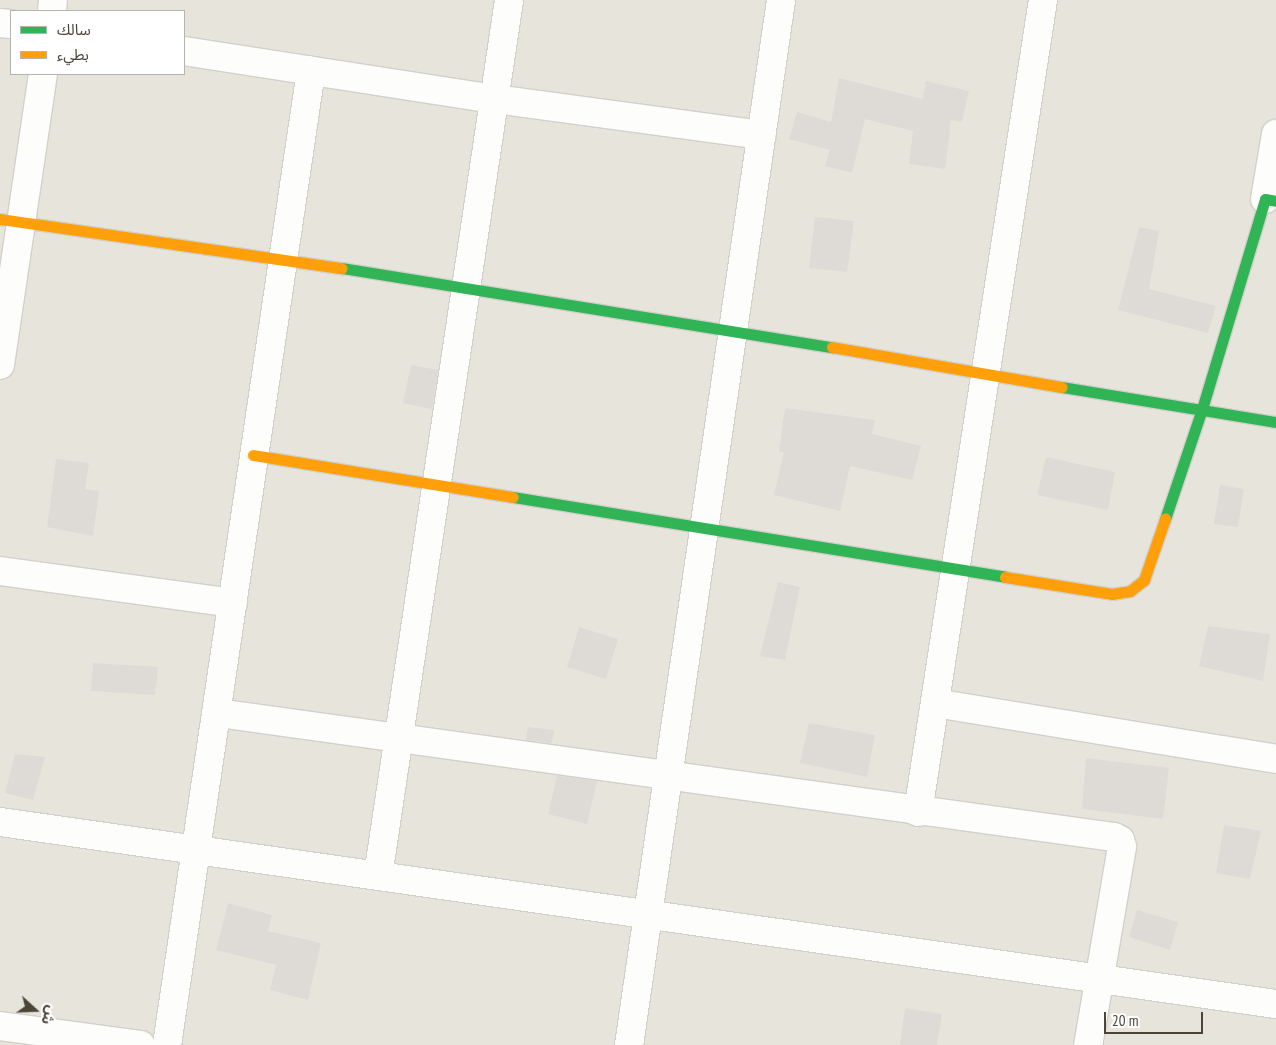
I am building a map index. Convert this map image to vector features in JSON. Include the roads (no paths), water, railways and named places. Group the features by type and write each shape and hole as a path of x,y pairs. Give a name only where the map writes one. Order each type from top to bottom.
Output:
{"street":[{"path":"378,876 509,0"},
{"path":"629,1045 781,0"},
{"path":"918,812 1043,0"},
{"path":"185,51 495,99 762,135"},
{"path":"166,1045 218,713 281,258 311,71"},
{"path":"0,366 10,220 43,75"},
{"path":"253,455 436,486 956,567 1112,594 1130,591 1144,580 1271,200 1276,134"},
{"path":"10,220 281,258 466,289 733,329 986,376 1276,422"},
{"path":"0,571 233,603"},
{"path":"935,703 1276,759"},
{"path":"218,713 399,740 1120,840 1102,977 1088,1045"},
{"path":"0,822 197,848 648,915 1102,977 1276,1004"},
{"path":"0,1026 142,1045"}]}
